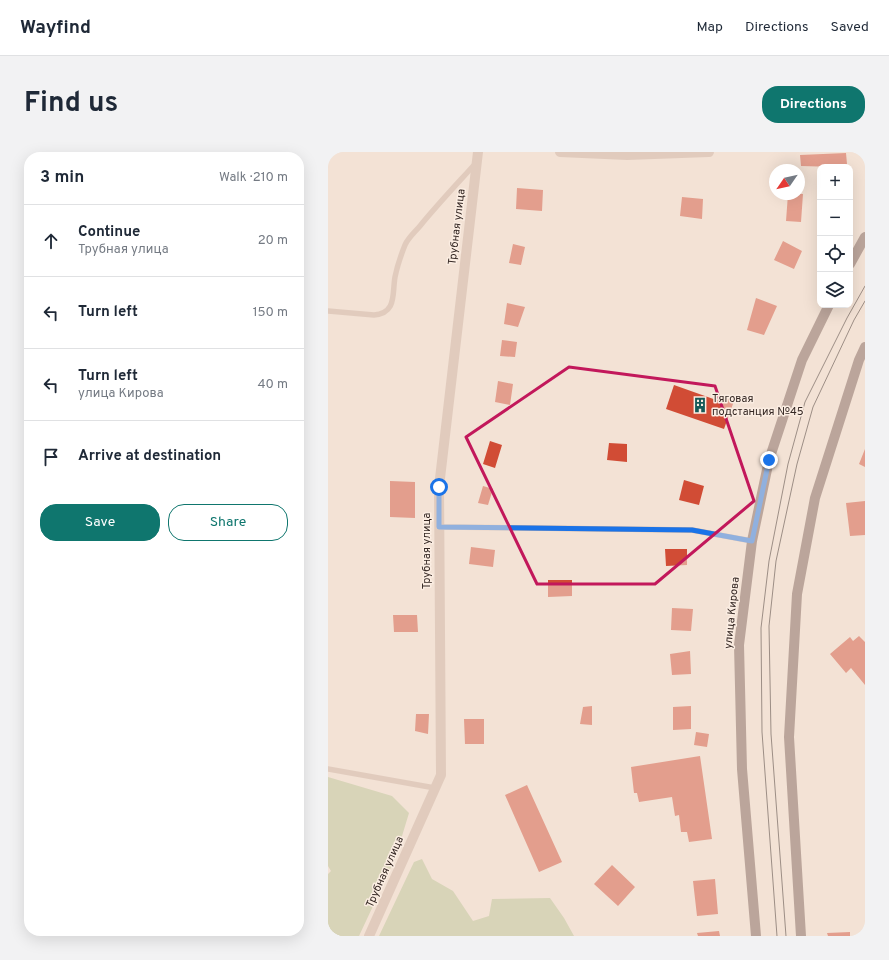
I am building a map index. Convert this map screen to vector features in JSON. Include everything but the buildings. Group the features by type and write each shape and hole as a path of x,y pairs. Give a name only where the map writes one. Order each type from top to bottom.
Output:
{"main road":[{"path":"853,259 865,238"},
{"name":"улица Кирова","path":"756,936 742,769 739,644 752,541 769,460 802,360 828,308"},
{"path":"801,936 789,737 797,594 815,498 859,360 865,347"}],"street":[{"path":"560,152 627,155 709,152"},
{"name":"Трубная улица","path":"369,936 441,775 439,487 477,157"}],"lane":[{"path":"328,311 374,315 380,315 386,312 393,301 395,276 406,243 477,157"},
{"path":"439,527 692,530 752,541"},
{"path":"328,769 435,788"}],"highlighted area":[{"path":"569,367 715,386 754,501 655,584 537,584 466,437"}],"green space":[{"path":"328,777 392,796 409,813 395,859 359,936 328,936 328,874 331,871 328,866"},
{"path":"422,859 432,879 453,891 473,921 489,916 492,899 550,898 574,936 379,936 414,862"}],"tram line":[{"path":"777,936 762,732 761,628 769,561 788,464 805,402 847,318 865,286"},
{"path":"786,936 771,734 769,626 776,561 797,464 813,407 854,320 865,301"}],"place":[{"name":"Тяговая подстанция №45","path":"700,405"}],"route":[{"path":"439,487 439,527 692,530 752,541 769,460"}]}
